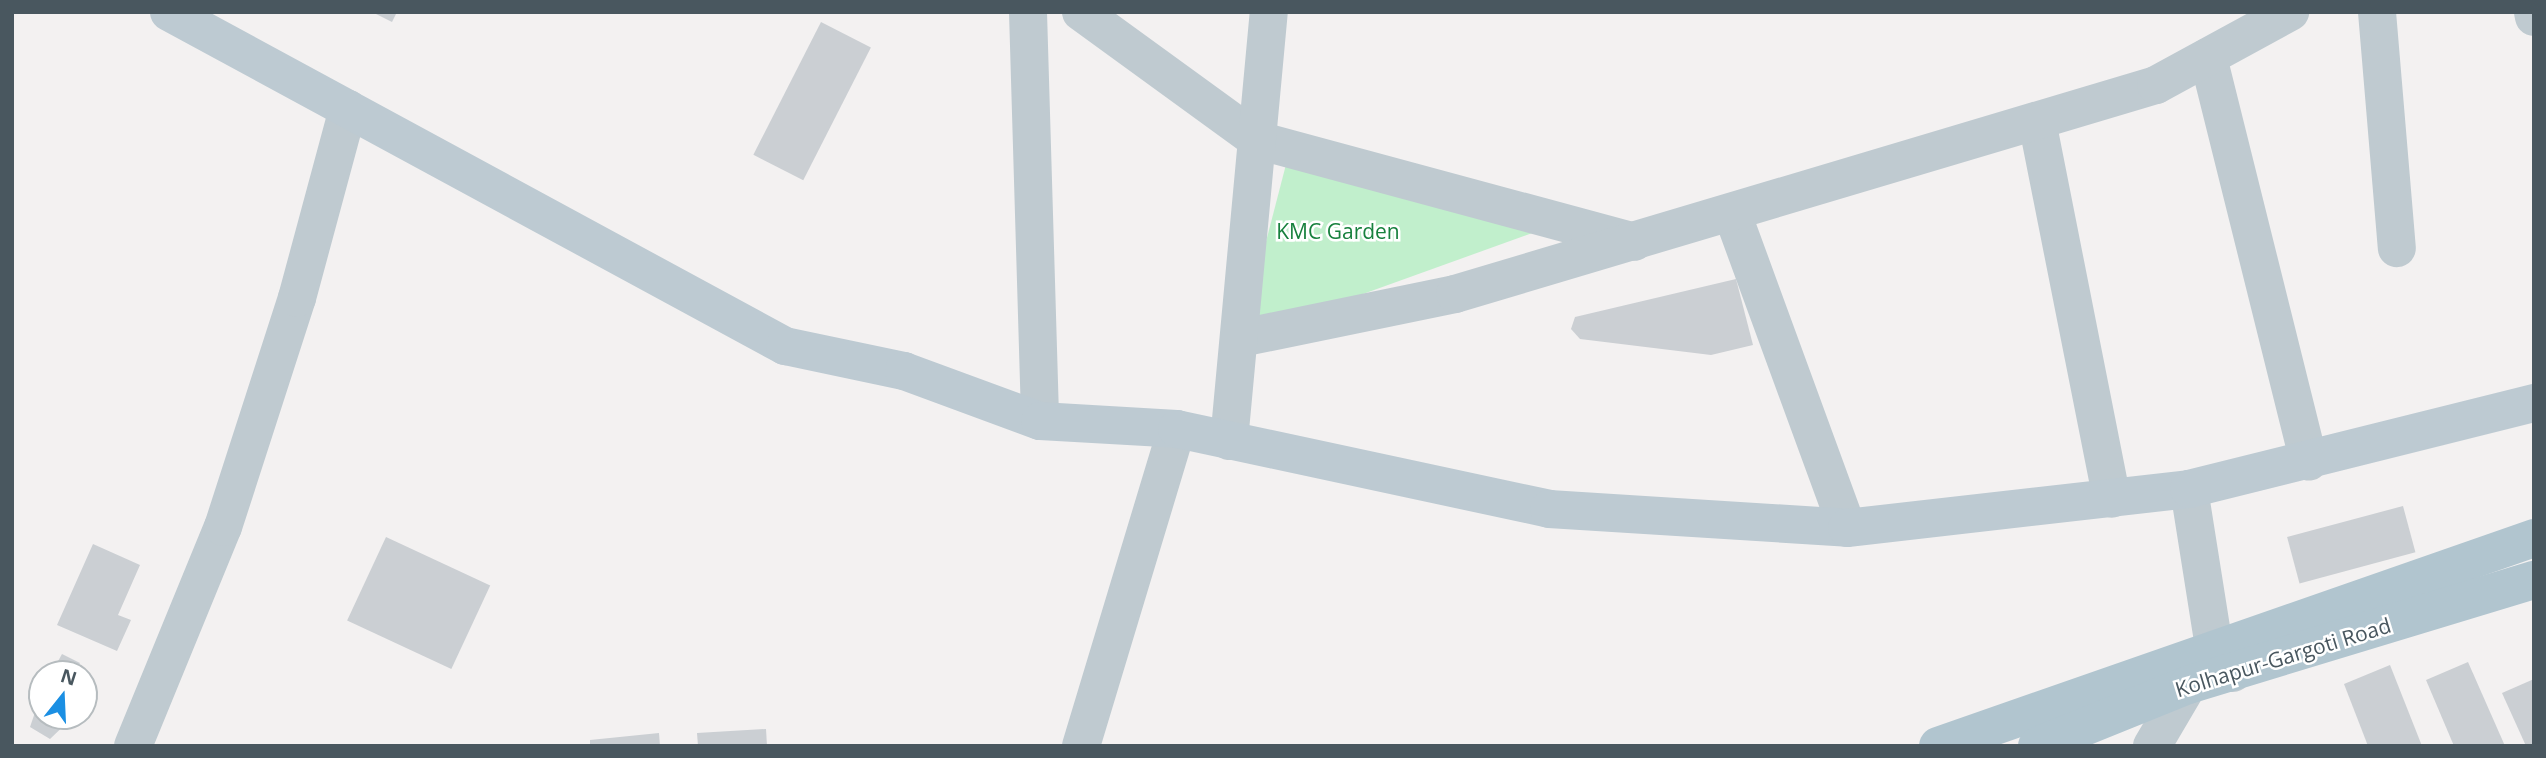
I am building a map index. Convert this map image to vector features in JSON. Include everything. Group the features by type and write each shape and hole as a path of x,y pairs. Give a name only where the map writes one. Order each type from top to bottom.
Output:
{"main road":[{"path":"169,12 785,346 904,371 1040,421 1177,429 1549,509 1847,528 2189,489 2309,463 2534,403"},
{"path":"1938,746 2223,660 2534,538"},
{"name":"Kolhapur-Gargoti Road","path":"2037,746 2188,685 2223,660 2534,580"}],"street":[{"path":"1028,12 1040,421"},
{"path":"1081,12 1256,141 1634,242"},
{"path":"1229,441 1241,338 1269,12"},
{"path":"1241,338 1455,294 2156,85 2290,12"},
{"path":"2377,12 2397,248"},
{"path":"2207,57 2309,463"},
{"path":"133,746 223,527 297,298 348,109"},
{"path":"2037,121 2112,499"},
{"path":"1732,213 1847,528"},
{"path":"1081,746 1177,429"},
{"path":"2189,489 2223,660"},
{"path":"2152,745 2188,685"}],"green space":[{"name":"KMC Garden","path":"1290,149 1560,223 1241,338"}],"building":[{"path":"372,12 397,12 392,22"},
{"path":"821,22 871,47 803,180 753,155"},
{"path":"1736,279 1753,345 1711,355 1580,339 1571,329 1575,317"},
{"path":"2403,506 2415,552 2300,583 2287,537"},
{"path":"386,537 490,586 451,669 347,620"},
{"path":"93,544 140,565 118,615 131,620 117,651 57,625"},
{"path":"62,654 74,660 59,660"},
{"path":"2468,662 2505,746 2454,746 2426,680"},
{"path":"2390,665 2422,746 2368,746 2344,684"},
{"path":"2534,679 2534,746 2526,746 2502,693"},
{"path":"766,729 767,746 698,746 697,733"},
{"path":"35,730 59,730 50,739"},
{"path":"659,733 660,746 590,746 590,740"}]}
